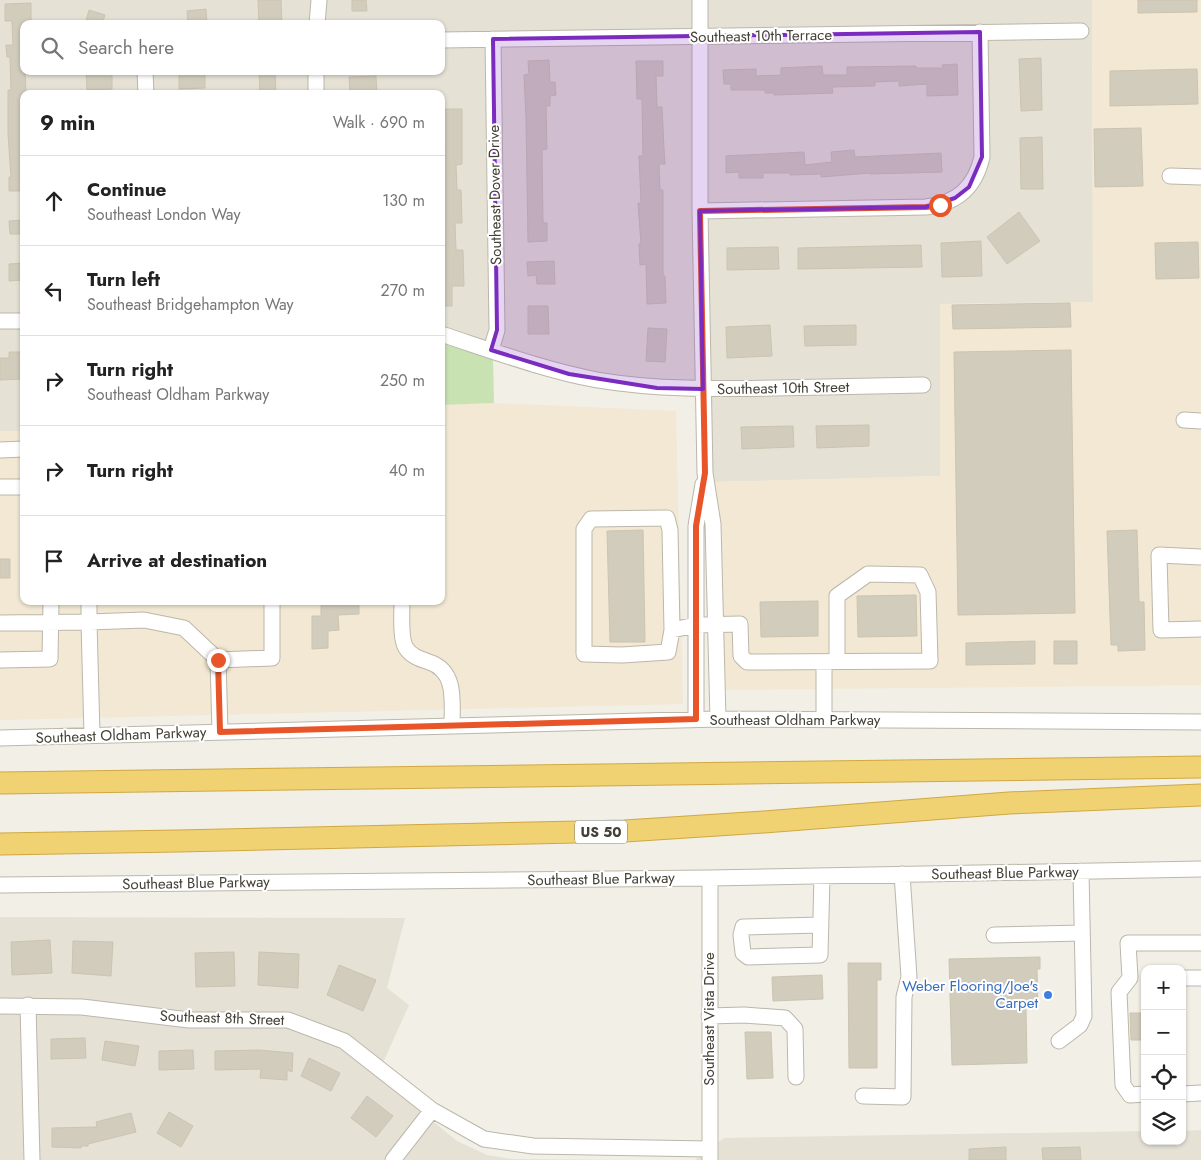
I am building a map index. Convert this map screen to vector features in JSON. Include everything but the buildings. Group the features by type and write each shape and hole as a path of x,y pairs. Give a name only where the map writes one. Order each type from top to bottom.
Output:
{"highway":[{"path":"0,783 1201,767"},
{"name":"US 50","path":"0,844 625,831 1009,803 1201,795"}],"street":[{"path":"317,20 319,0"},
{"path":"700,0 698,37 705,473 713,524 718,719"},
{"name":"Southeast 10th Terrace","path":"445,40 1081,31"},
{"path":"700,211 926,207 940,205 955,198 969,187 978,171 982,157 980,32"},
{"name":"Southeast Dover Drive","path":"491,350 497,330 493,39"},
{"path":"145,75 146,90"},
{"path":"316,75 316,90"},
{"path":"1170,176 1201,177"},
{"path":"0,321 20,321"},
{"name":"Southeast 10th Street","path":"445,335 532,364 598,380 657,388 703,390 923,385"},
{"path":"1184,420 1201,421"},
{"path":"0,450 20,449"},
{"path":"696,719 696,526 705,473"},
{"path":"0,487 20,487"},
{"path":"667,518 670,530 672,630 668,652 622,655 584,654 584,529 591,519 667,518"},
{"path":"1201,557 1159,555 1161,630 1201,629"},
{"path":"672,630 696,625 740,624 741,656 747,662 831,662 930,661 928,592 920,575 868,574 837,596 831,662 824,720"},
{"path":"0,660 50,659 51,605"},
{"path":"89,605 92,736"},
{"path":"218,660 272,658 272,605"},
{"path":"402,605 404,646 411,654 434,664 444,671 452,690 452,726"},
{"path":"0,623 144,620 184,628 218,660 220,732"},
{"name":"Southeast Oldham Parkway","path":"0,738 696,719 1201,722"},
{"name":"Southeast Blue Parkway","path":"0,885 710,878 1201,869"},
{"path":"1059,1042 1080,1025 1084,1016 1081,871"},
{"path":"863,1096 903,1097 904,997 908,977 902,874"},
{"path":"821,925 743,927 741,935 743,953 748,957 820,955 821,925 822,876"},
{"name":"Southeast Vista Drive","path":"710,878 710,1155"},
{"path":"994,935 1082,933"},
{"path":"1141,1094 1130,1095 1123,1085 1119,992 1137,978 1128,943 1201,943"},
{"path":"1186,978 1201,978"},
{"path":"28,1005 32,1160"},
{"name":"Southeast 8th Street","path":"0,1006 82,1007 188,1020 288,1020 344,1041 432,1110 484,1139 523,1145 710,1155"},
{"path":"709,1016 785,1018 795,1029 796,1077"},
{"path":"1186,1094 1201,1093"},
{"path":"393,1160 432,1110"}],"highlighted area":[{"path":"980,32 982,157 969,187 955,198 926,207 700,211 703,389 657,388 569,374 491,350 497,330 493,39"}],"shaded area":[{"path":"0,0 311,0 309,20 20,20 20,75 308,75 309,90 20,90 20,431 0,431"},
{"path":"323,0 1092,0 1093,302 940,304 940,476 713,482 710,393 629,387 445,339 445,90 324,90 324,75 445,75 445,20 323,20"},
{"path":"1092,0 1201,0 1201,685 725,690 721,523 713,482 940,476 940,304 1093,302"},
{"path":"494,403 676,411 683,704 0,720 0,431 20,431 20,605 445,605 445,405"},
{"path":"0,917 405,918 387,988 409,1005 377,1076 457,1141 487,1155 512,1159 634,1160 0,1160"},
{"path":"1201,1130 1201,1160 695,1160 724,1138 1141,1131 1141,1145 1186,1145 1186,1131"}],"green space":[{"path":"445,344 493,358 494,403 445,405"}],"place":[{"name":"Weber Flooring/Joe's Carpet","path":"1048,995"}],"route":[{"path":"218,660 220,732 696,719 696,526 705,473 700,211 926,207 940,205"}]}
